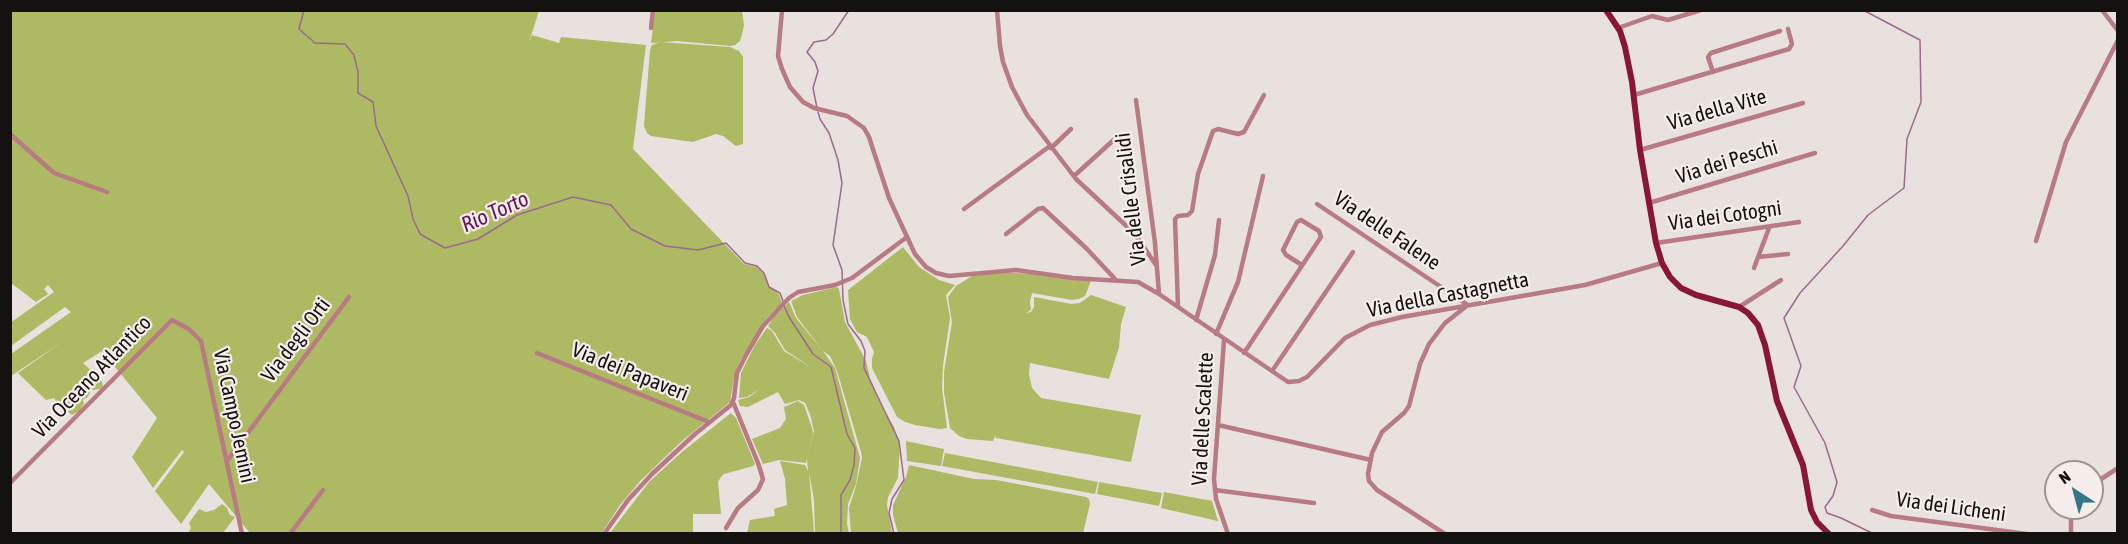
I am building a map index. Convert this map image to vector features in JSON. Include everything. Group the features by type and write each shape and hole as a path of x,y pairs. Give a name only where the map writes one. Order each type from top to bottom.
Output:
{"main road":[{"path":"1606,10 1618,28 1625,47 1649,203 1662,263 1673,281 1683,290 1739,307 1754,320 1762,335 1776,397 1803,465 1810,507 1817,522 1829,534"}],"street":[{"path":"651,28 653,10"},
{"name":"Via della Castagnetta","path":"782,10 778,44 782,69 794,94 814,108 850,117 860,123 866,131 885,189 922,264 942,275 956,276 1012,270 1073,278 1138,282 1288,382 1299,381 1312,372 1346,338 1365,327 1391,319 1585,285 1662,263"},
{"path":"997,10 1001,54 1009,81 1027,115 1074,176 1132,231 1156,265"},
{"path":"1618,28 1652,16 1670,20 1701,10"},
{"path":"2102,10 2118,31"},
{"path":"1634,95 1789,49 1792,44 1788,29"},
{"path":"1713,72 1708,57 1711,53 1780,31"},
{"path":"2036,241 2066,142 2118,40"},
{"path":"1178,308 1175,219 1178,216 1188,215 1192,211 1198,174 1213,131 1218,129 1238,134 1244,132 1264,95"},
{"name":"Via delle Crisalidi","path":"1136,100 1155,236 1158,294"},
{"name":"Via della Vite","path":"1640,150 1803,103"},
{"path":"964,209 1050,147 1071,129"},
{"path":"10,134 54,173 107,192"},
{"path":"1074,176 1118,136"},
{"name":"Via dei Peschi","path":"1649,203 1815,153"},
{"path":"1216,334 1238,282 1263,176"},
{"name":"Via delle Falene","path":"1317,204 1468,305"},
{"path":"1006,234 1038,208 1044,208 1116,280"},
{"path":"1196,320 1215,255 1219,220"},
{"path":"1244,353 1302,265 1322,234 1301,220 1297,221 1283,250 1286,255 1302,265"},
{"name":"Via dei Cotogni","path":"1656,243 1799,222"},
{"path":"1754,268 1769,228"},
{"path":"726,528 738,508 759,488 763,479 733,402 737,375 742,362 762,328 786,301 798,292 850,280 907,237"},
{"path":"1272,371 1353,252"},
{"path":"1758,257 1788,254"},
{"path":"1739,307 1781,280"},
{"name":"Via degli Orti","path":"227,461 349,297"},
{"path":"1445,534 1374,487 1368,478 1371,460 1383,430 1407,409 1421,360 1429,344 1445,323 1468,305"},
{"name":"Via Campo Jemini","path":"172,320 189,329 201,341 242,534"},
{"name":"Via Oceano Atlantico","path":"10,483 172,320"},
{"name":"Via delle Scalette","path":"1224,340 1214,476 1215,490 1228,534"},
{"name":"Via dei Papaveri","path":"537,353 710,422"},
{"path":"604,534 647,478 733,402"},
{"path":"1218,425 1371,460"},
{"path":"2104,477 2118,468"},
{"path":"290,534 322,490"},
{"path":"1215,490 1314,503"},
{"name":"Via dei Licheni","path":"1872,510 1891,516 2027,534"}],"green space":[{"path":"11,10 539,11 529,42 532,35 559,43 561,37 646,45 633,149 744,264 757,267 764,274 769,287 779,294 782,303 766,319 739,363 730,402 682,441 641,480 620,505 601,534 250,533 209,484 181,524 155,491 184,452 182,450 153,488 132,457 157,418 102,351 83,363 102,382 103,386 100,389 91,390 88,397 83,400 84,404 79,411 72,415 54,398 46,400 18,373 62,342 11,376 11,354 71,312 65,307 11,346 10,323 54,292 48,285 44,289 48,294 36,302 11,283"},
{"path":"655,11 742,11 744,25 740,41 730,46 677,41 651,43"},
{"path":"660,42 730,47 739,51 743,57 743,144 736,146 723,136 716,134 693,142 651,136 647,133 644,126 650,50 652,45"},
{"path":"903,247 919,267 939,280 955,285 946,295 950,318 942,388 947,428 915,425 897,417 872,368 874,352 867,337 857,332 850,319 848,290"},
{"path":"1002,272 1091,281 1085,296 1079,299 1072,300 1032,293 1031,310 1026,313 1031,312 1034,307 1034,297 1072,304 1080,303 1091,295 1126,307 1121,324 1119,347 1109,379 1030,363 1029,374 1032,388 1041,398 1141,415 1131,462 995,436 993,441 967,439 959,436 950,428 944,392 944,372 952,322 948,297 956,286 972,276"},
{"path":"837,287 845,322 866,361 870,378 882,407 894,427 900,445 898,478 888,497 887,505 892,533 851,533 849,508 862,458 837,371 830,356 823,351 797,317 791,301 803,295"},
{"path":"789,302 796,318 835,368 860,458 856,484 848,504 849,533 815,533 814,500 809,472 814,533 747,533 750,520 775,516 774,509 787,505 785,479 780,461 805,465 808,471 807,459 814,431 805,403 799,400 785,404 778,392 748,407 740,406 738,400 749,397 760,389 747,397 739,398 741,373 755,345 767,328 772,331 784,351 812,368 785,350 775,333 768,326"},
{"path":"798,401 804,405 813,434 806,463 779,460 763,464 752,439 780,428 786,419 784,407"},
{"path":"731,413 736,418 755,464 721,477 718,482 721,514 693,514 693,533 610,533 649,482"},
{"path":"906,441 944,449 941,466 907,461"},
{"path":"945,453 1098,482 1095,494 942,466"},
{"path":"909,465 974,479 996,480 1086,497 1090,504 1083,533 898,533 893,505"},
{"path":"1099,482 1162,493 1159,506 1097,494"},
{"path":"1164,492 1212,501 1218,521 1161,508"},
{"path":"222,504 230,515 235,517 223,533 188,533 191,528 189,523 199,509 206,512"}],"waterway":[{"name":"Rio Torto","path":"304,10 299,29 315,43 345,44 354,55 358,72 358,93 373,102 376,126 408,196 413,219 420,234 445,248 478,239 517,215 573,197 611,205 631,229 665,246 698,250 726,243 745,263 757,266 764,273 769,287 780,293 783,301"},
{"path":"817,108 813,88 818,71 815,62 807,52 814,42 826,40 833,34 849,10"},
{"path":"1863,10 1920,40 1921,102 1907,139 1904,188 1868,215 1800,293 1784,318 1801,366 1794,387 1825,443 1837,482 1833,496 1825,507 1827,513 1874,534"},
{"path":"818,112 829,133 838,160 842,183 833,245 842,270 843,300 848,324 861,341 865,351 864,368 899,441 904,480 892,499 889,513 894,534"},
{"name":"Rio Torto","path":"784,306 813,354 831,367 847,434 855,448 850,480 841,495 841,534"}]}
